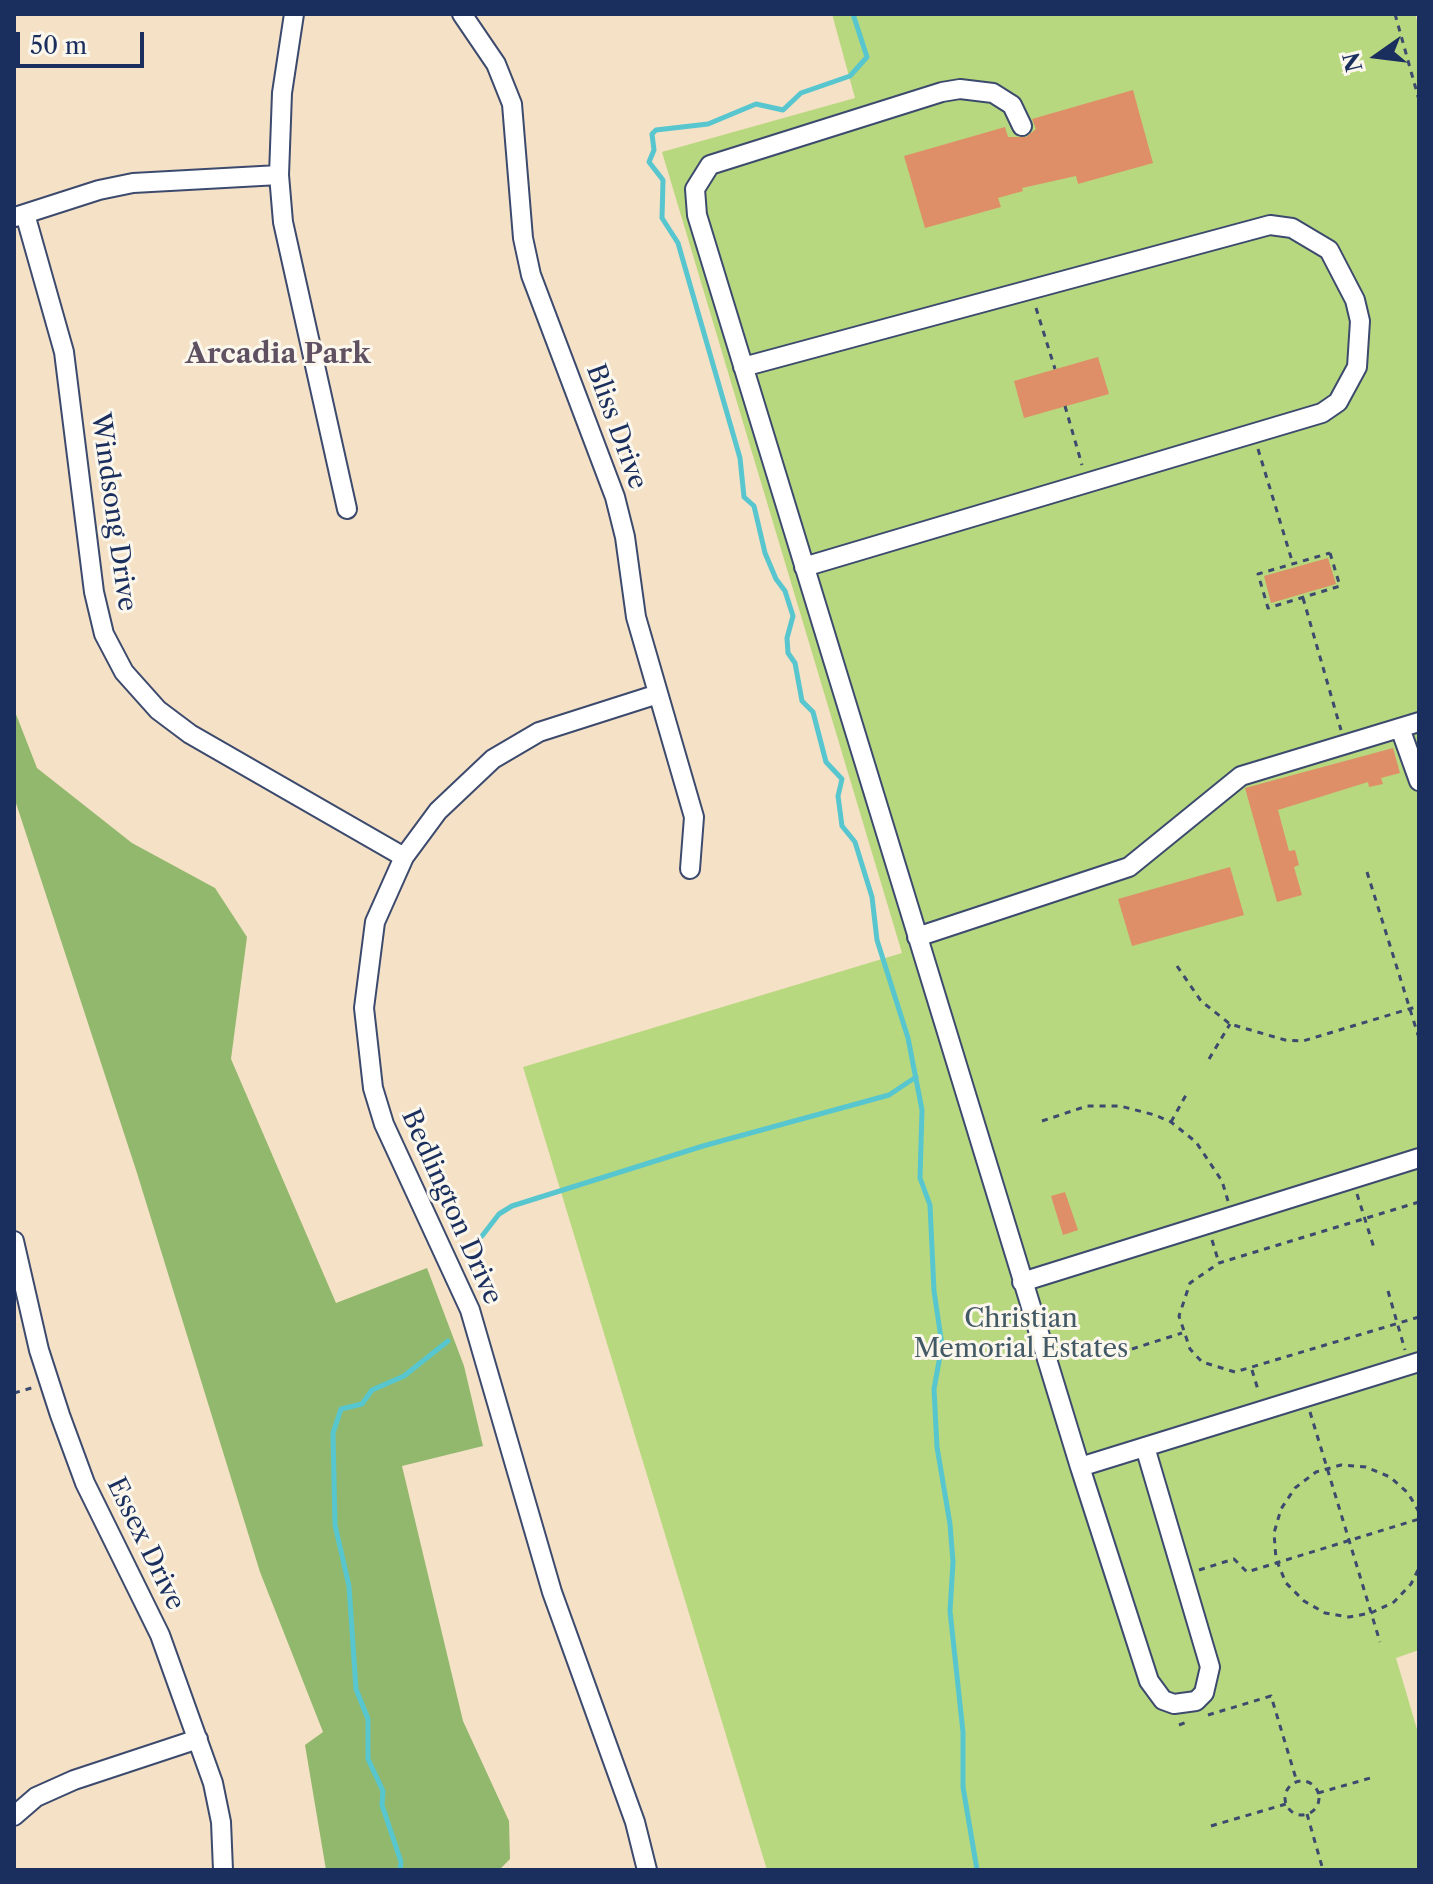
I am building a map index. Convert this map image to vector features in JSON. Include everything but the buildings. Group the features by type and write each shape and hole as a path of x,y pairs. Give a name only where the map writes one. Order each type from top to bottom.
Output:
{"street":[{"path":"294,14 282,93 279,175 294,280 347,509"},
{"name":"Bliss Drive","path":"462,14 496,64 512,104 523,238 531,275 615,497 625,537 636,617 694,817 690,869"},
{"path":"1022,126 1012,105 1004,99 979,90 960,89 710,165 695,189 697,215 1022,1282 1149,1681 1163,1700 1174,1704 1196,1701 1204,1693 1210,1667 1145,1447"},
{"path":"20,215 99,190 133,183 279,175"},
{"name":"Windsong Drive","path":"20,215 64,352 94,592 104,634 124,672 158,710 190,734 404,857"},
{"path":"743,367 1241,230 1270,225 1292,228 1310,236 1340,265 1355,300 1360,321 1357,367 1338,402 1322,413 804,567"},
{"name":"Bedlington Drive","path":"647,1870 635,1822 552,1592 470,1310 384,1124 373,1088 364,1008 367,962 375,922 404,857 438,811 493,759 539,732 658,694"},
{"path":"917,937 1129,867 1241,776 1419,722"},
{"path":"1400,728 1419,780"},
{"path":"1022,1282 1419,1158"},
{"name":"Essex Drive","path":"14,1241 39,1350 85,1483 160,1635 198,1739 221,1822 223,1870"},
{"path":"1080,1467 1414,1363"},
{"path":"14,1816 36,1797 74,1780 198,1739"}],"path":[{"path":"1395,14 1419,100"},
{"path":"1030,288 1055,369"},
{"path":"1065,406 1087,484"},
{"path":"1254,435 1293,564"},
{"path":"1330,553 1340,586 1268,608 1258,574 1293,564 1330,553"},
{"path":"1303,597 1345,745"},
{"path":"1367,872 1419,1038"},
{"path":"1177,966 1201,1001 1230,1024 1259,1034 1303,1041 1419,1006"},
{"path":"1209,1059 1230,1024"},
{"path":"1171,1122 1186,1095"},
{"path":"1042,1121 1087,1106 1105,1108 1113,1105 1171,1122 1208,1157 1222,1181 1233,1216"},
{"path":"1353,1179 1375,1251"},
{"path":"1419,1202 1219,1263 1190,1283 1181,1307 1182,1333 1202,1362 1235,1372 1252,1370 1419,1317"},
{"path":"1207,1224 1219,1263"},
{"path":"1388,1291 1414,1363"},
{"path":"1132,1349 1182,1333"},
{"path":"1252,1370 1264,1410"},
{"path":"1305,1397 1380,1642"},
{"path":"1419,1512 1408,1493 1390,1477 1366,1467 1341,1465 1327,1469 1295,1488 1281,1509 1274,1533 1277,1562 1286,1583 1314,1607 1349,1617 1371,1613 1394,1602 1411,1584 1419,1568"},
{"path":"1184,1575 1234,1559 1247,1572 1419,1519"},
{"path":"1206,1716 1271,1696 1297,1782"},
{"path":"1179,1725 1193,1720"},
{"path":"1318,1793 1374,1777"},
{"path":"1297,1782 1312,1785 1318,1793 1318,1805 1307,1814 1293,1813 1286,1804 1286,1793 1297,1782"},
{"path":"1211,1826 1286,1804"},
{"path":"1307,1814 1323,1870"}],"green space":[{"name":"Christian Memorial Estates","path":"832,14 1415,14 1419,27 1419,1650 1396,1658 1419,1736 1419,1870 767,1870 523,1067 902,953 662,152 855,98"},
{"path":"14,709 37,768 132,843 215,888 247,937 231,1059 336,1303 427,1268 464,1366 483,1446 402,1466 463,1721 509,1821 510,1859 499,1870 326,1870 305,1745 323,1732 260,1572 137,1173 14,797"}],"waterway":[{"path":"853,14 867,57 850,76 801,93 783,110 756,104 708,124 656,130 652,134 654,150 649,162 663,180 662,218 678,243 740,458 744,497 754,506 765,553 785,591 793,616 787,638 788,653 795,663 802,701 813,712 826,762 842,779 838,796 842,826 855,842 872,897 877,940 908,1038 922,1110 920,1178 930,1205 934,1291 942,1345 934,1389 937,1447 953,1562 950,1611 963,1732 963,1787 977,1870"},
{"path":"482,1236 499,1214 512,1206 703,1146 889,1095 916,1077"},
{"path":"400,1870 401,1862 382,1805 383,1791 368,1759 368,1719 356,1689 349,1586 335,1525 333,1433 341,1409 362,1404 372,1390 404,1376 448,1341"}],"district":[{"name":"Arcadia Park","path":"278,355"}]}
